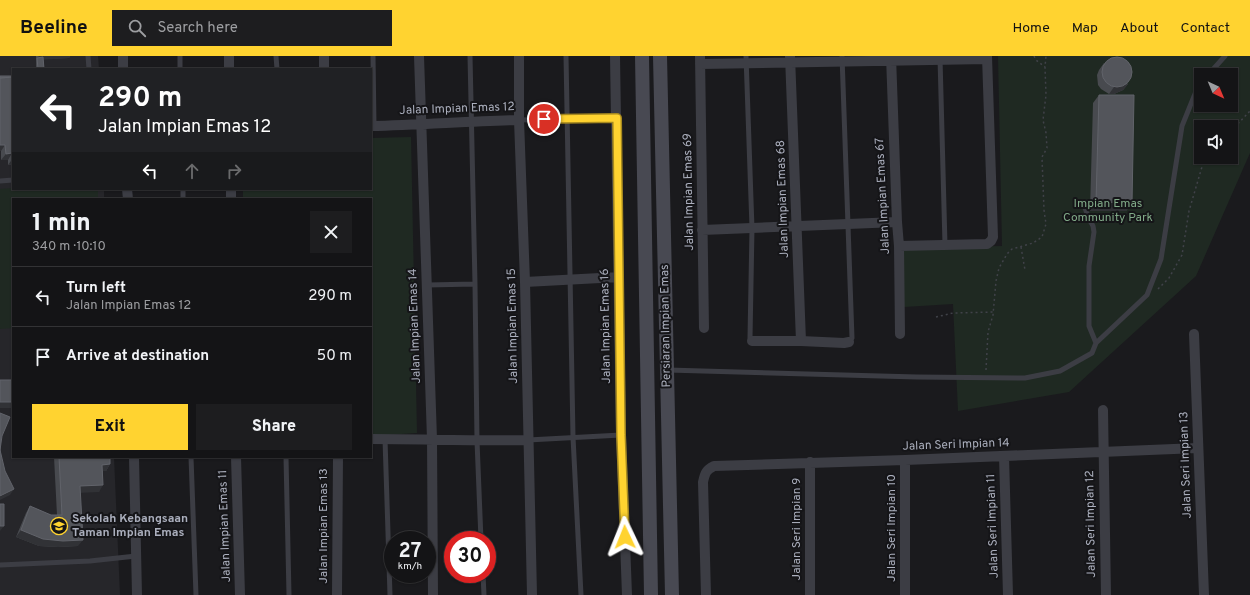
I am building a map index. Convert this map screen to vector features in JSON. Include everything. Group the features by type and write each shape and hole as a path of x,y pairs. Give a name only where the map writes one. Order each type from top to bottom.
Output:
{"main road":[{"name":"Persiaran Impian Emas","path":"642,56 651,595"},
{"name":"Persiaran Impian Emas","path":"660,56 672,595"}],"street":[{"path":"122,56 123,68"},
{"path":"229,56 230,68"},
{"path":"324,56 324,68"},
{"name":"Jalan Impian Emas 14","path":"419,56 432,439 433,595"},
{"name":"Jalan Impian Emas 15","path":"519,56 532,595"},
{"name":"Jalan Impian Emas 16","path":"616,56 621,435 627,595"},
{"path":"700,60 987,57 993,237 987,244 899,246"},
{"name":"Jalan Impian Emas 67","path":"891,58 896,222 899,246 900,334"},
{"name":"Jalan Impian Emas 68","path":"790,59 801,341"},
{"name":"Jalan Impian Emas 69","path":"700,60 704,328"},
{"name":"Jalan Impian Emas 12","path":"372,126 471,120 520,120"},
{"path":"702,230 896,222"},
{"path":"525,282 619,277"},
{"name":"Jalan Seri Impian 13","path":"1194,334 1204,595"},
{"path":"752,341 849,342"},
{"name":"Jalan Seri Impian 12","path":"1103,410 1106,595"},
{"path":"372,439 477,441 528,440"},
{"name":"Jalan Seri Impian 14","path":"706,595 703,482 704,474 708,469 714,466 1103,453 1198,448"},
{"name":"Jalan Seri Impian 11","path":"1004,456 1008,595"},
{"path":"134,458 137,595"},
{"name":"Jalan Impian Emas 11","path":"236,458 240,595"},
{"name":"Jalan Impian Emas 13","path":"337,595 338,458"},
{"name":"Jalan Seri Impian 10","path":"905,460 905,595"},
{"name":"Jalan Seri Impian 9","path":"810,462 810,595"}],"lane":[{"path":"88,56 89,68"},
{"path":"180,56 180,68"},
{"path":"276,56 277,68"},
{"path":"372,126 373,56"},
{"path":"470,56 477,441 481,531"},
{"path":"566,56 573,437 581,595"},
{"path":"1214,68 1225,56"},
{"path":"940,58 945,245"},
{"path":"747,59 752,228 750,338 752,341"},
{"path":"842,59 852,338 849,342"},
{"path":"667,370 986,378 1025,378 1060,371 1092,353 1096,343 1147,295 1161,259 1182,126 1194,96"},
{"name":"Jalan Impian Emas 12","path":"520,120 617,118"},
{"path":"0,181 12,180"},
{"path":"1085,208 1094,232 1089,266 1090,326 1096,343"},
{"path":"427,285 475,284"},
{"path":"528,440 621,435"},
{"path":"385,439 390,595"},
{"path":"191,458 196,595"},
{"path":"286,458 289,595"},
{"path":"0,565 90,561 136,556"},
{"path":"483,583 484,595"}],"path":[{"path":"1034,56 1036,60 1044,67"},
{"path":"986,378 988,332 994,312 996,281 999,268 1007,254 1012,249 1033,243 1042,237 1046,224 1042,157 1047,148 1043,120 1046,95 1044,67 1046,56"},
{"path":"1238,124 1250,111"},
{"path":"1154,293 1169,278 1182,255 1189,211 1203,164"},
{"path":"1021,247 1025,270"},
{"path":"936,317 953,313 994,312"}],"shaded area":[{"name":"Sekolah Kebangsaan Taman Impian Emas","path":"0,56 98,56 99,68 12,68 12,190 104,190 104,198 12,198 12,458 114,458 120,595 0,595"}],"green space":[{"name":"Impian Emas Community Park","path":"998,56 1250,56 1250,153 1196,276 1069,392 958,411 953,304 904,307 904,248 1002,246"},
{"path":"411,137 417,433 372,436 372,198 243,198 243,190 372,190 372,138"},
{"path":"0,189 98,190 98,198 12,198 12,328 0,329"}],"building":[{"path":"43,57 44,68 38,68 37,58"},
{"path":"1117,57 1128,61 1132,72 1128,83 1117,87 1106,83 1102,72 1106,61"},
{"path":"0,76 12,76 12,77 0,78"},
{"path":"12,77 12,153 6,154 5,145 0,145 0,78"},
{"path":"1099,95 1134,95 1132,203 1096,202"},
{"path":"0,380 12,380 12,402 0,402"},
{"path":"0,413 10,417 2,436 0,450"},
{"path":"0,450 5,471 14,489 0,496"},
{"path":"59,458 110,458 110,464 102,465 103,485 80,486 83,540 63,541 43,539 21,530 30,506 51,515 62,515"},
{"path":"0,504 4,504 4,526 0,526"}],"place":[{"name":"Sekolah Kebangsaan Taman Impian Emas","path":"59,526"}],"route":[{"path":"544,119 617,118 621,435 625,537"}]}
